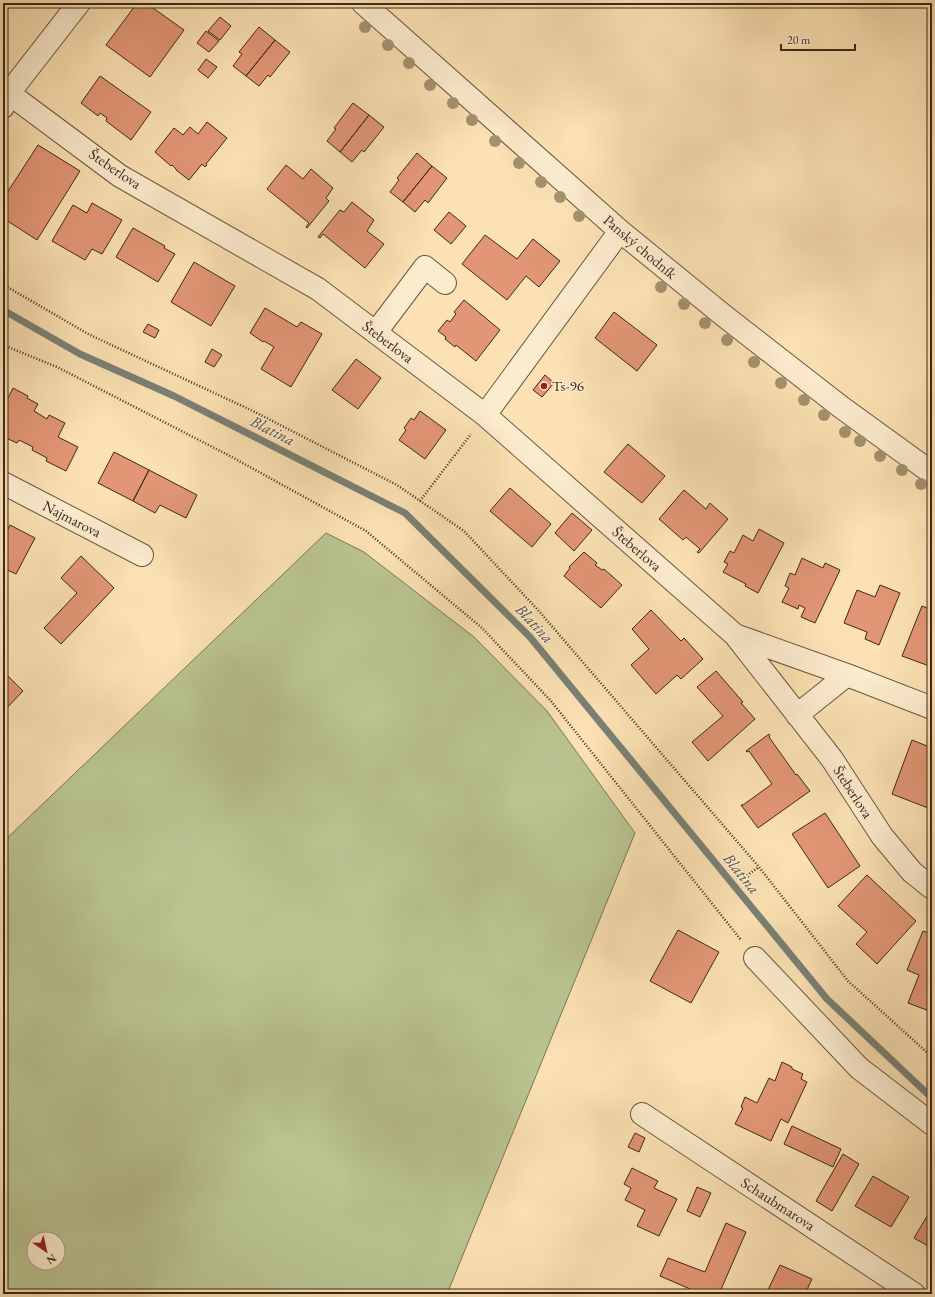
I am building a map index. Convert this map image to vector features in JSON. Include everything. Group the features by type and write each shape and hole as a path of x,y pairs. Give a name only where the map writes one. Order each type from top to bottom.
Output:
{"street":[{"path":"5,96 78,3"},
{"name":"Panský chodník","path":"363,3 620,231 723,315 835,402 932,473"},
{"name":"Šteberlova","path":"5,96 120,176 318,289 485,415 735,635 832,759 882,836 912,872 932,888"},
{"path":"485,415 620,231"},
{"path":"376,332 425,267 445,283"},
{"name":"Najmarova","path":"3,483 142,555"},
{"name":"Šteberlova","path":"735,635 847,675 932,708"},
{"path":"797,715 847,675"},
{"path":"755,958 859,1068 932,1124"},
{"name":"Schaubmarova","path":"642,1114 914,1294"}],"path":[{"path":"3,283 9,288 90,335 253,411 397,485 464,531 538,610 759,866 848,981 932,1057"},
{"path":"3,345 57,367 230,456 366,531 482,628 551,701 755,958"},
{"path":"420,501 485,415"},
{"path":"742,879 759,866"}],"green space":[{"path":"326,533 364,552 474,637 547,711 635,833 447,1294 3,1294 3,842"}],"building":[{"path":"3,3 11,4 3,16"},
{"path":"137,3 146,3 184,30 150,77 106,45"},
{"path":"220,17 231,26 220,40 208,31"},
{"path":"259,27 275,40 246,76 233,66 242,54 239,52"},
{"path":"206,31 219,41 209,52 197,43"},
{"path":"275,40 290,52 270,77 268,75 259,86 246,76"},
{"path":"206,59 217,67 208,78 198,70"},
{"path":"100,76 151,112 131,140 106,121 107,118 100,113 98,116 81,103"},
{"path":"353,103 369,115 340,152 327,141 336,129 334,128"},
{"path":"369,115 384,127 364,152 362,150 352,162 340,152"},
{"path":"207,122 227,138 206,164 207,165 205,167 202,164 189,180 155,152 174,128 183,135 190,127 198,134"},
{"path":"38,145 80,171 37,240 3,218 3,199"},
{"path":"417,153 432,166 403,202 390,192 399,180 397,178"},
{"path":"286,165 303,179 311,169 333,188 326,198 329,201 307,228 306,227 309,223 267,189"},
{"path":"432,166 447,178 428,203 425,200 415,212 403,202"},
{"path":"352,202 374,220 367,231 384,244 365,268 323,234 320,238 318,237 340,210 344,212"},
{"path":"92,203 122,220 102,254 92,249 85,260 52,241 73,205 87,213"},
{"path":"449,212 466,226 451,244 434,230"},
{"path":"133,228 165,246 164,248 175,254 158,282 116,257"},
{"path":"485,235 517,259 533,239 560,261 539,287 526,276 507,300 462,264"},
{"path":"194,262 235,286 211,326 171,302"},
{"path":"464,300 500,330 476,361 456,345 455,347 438,331 447,320 450,322 456,314 454,312"},
{"path":"265,308 297,327 301,322 322,334 291,387 261,369 274,347 264,341 263,342 250,333"},
{"path":"614,312 657,345 637,371 595,338"},
{"path":"148,324 159,330 155,338 143,332"},
{"path":"212,349 222,355 214,367 205,362"},
{"path":"356,359 381,378 358,409 332,390"},
{"name":"Ts-96","path":"545,375 554,383 542,397 533,390"},
{"path":"13,388 28,396 27,398 38,404 34,411 47,419 49,415 65,423 58,437 78,447 66,471 46,461 47,458 32,450 33,447 19,440 17,443 6,438 5,440 3,439 3,408"},
{"path":"420,411 446,430 425,459 399,440 406,430 404,428 411,418 414,420"},
{"path":"628,444 665,476 642,503 604,472"},
{"path":"114,452 149,470 133,501 98,483"},
{"path":"149,470 197,495 186,518 160,505 155,513 133,501"},
{"path":"510,488 551,524 532,547 490,511"},
{"path":"684,490 706,509 710,503 728,519 699,553 697,552 700,549 686,537 683,540 659,519"},
{"path":"572,513 592,530 574,551 555,533"},
{"path":"10,525 35,538 16,574 3,568 3,540"},
{"path":"759,529 784,543 758,593 745,586 746,584 723,572 728,564 724,562 730,551 734,553 743,535 753,541"},
{"path":"584,552 597,563 595,565 602,570 604,569 622,585 601,608 564,576 570,568 569,567"},
{"path":"81,556 114,588 61,644 44,628 77,593 61,578"},
{"path":"802,558 823,568 825,563 840,570 815,623 801,617 805,608 799,605 798,609 782,602 789,588 785,586 790,573 795,575"},
{"path":"880,585 900,593 879,645 865,639 867,632 844,623 857,590 875,597"},
{"path":"922,606 932,610 932,667 902,656"},
{"path":"651,610 681,641 684,638 703,659 681,679 677,675 656,694 631,665 649,649 632,629"},
{"path":"716,671 743,702 741,703 755,719 708,761 692,742 723,716 697,687"},
{"path":"6,674 23,691 3,712 3,675 4,676"},
{"path":"769,734 769,737 796,775 797,774 810,791 758,828 741,805 772,784 749,751 746,751"},
{"path":"912,740 932,748 932,797 928,808 892,794"},
{"path":"825,813 860,866 828,888 792,834"},
{"path":"867,875 916,921 877,964 856,944 867,932 838,906"},
{"path":"678,930 719,952 691,1003 650,981"},
{"path":"923,931 932,934 932,1012 908,1003 919,975 907,970"},
{"path":"782,1062 803,1074 801,1079 807,1082 788,1123 781,1119 771,1141 735,1124 743,1108 741,1107 745,1097 757,1103 769,1078 775,1081"},
{"path":"792,1126 841,1149 833,1167 784,1144"},
{"path":"635,1133 645,1138 639,1152 628,1147"},
{"path":"843,1154 859,1164 832,1211 816,1201"},
{"path":"632,1168 658,1181 654,1188 677,1199 659,1236 637,1226 645,1210 625,1200 631,1188 624,1184"},
{"path":"873,1176 909,1197 891,1227 855,1206"},
{"path":"697,1187 711,1193 700,1217 687,1211"},
{"path":"932,1208 932,1248 914,1238"},
{"path":"726,1223 746,1232 719,1294 696,1294 697,1292 660,1276 668,1258 705,1272"},
{"path":"780,1265 812,1279 805,1294 766,1294"}],"waterway":[{"name":"Blatina","path":"3,310 80,354 174,396 405,513 530,637 827,999 932,1098"}],"place":[{"name":"Ts-96","path":"544,386"}]}
